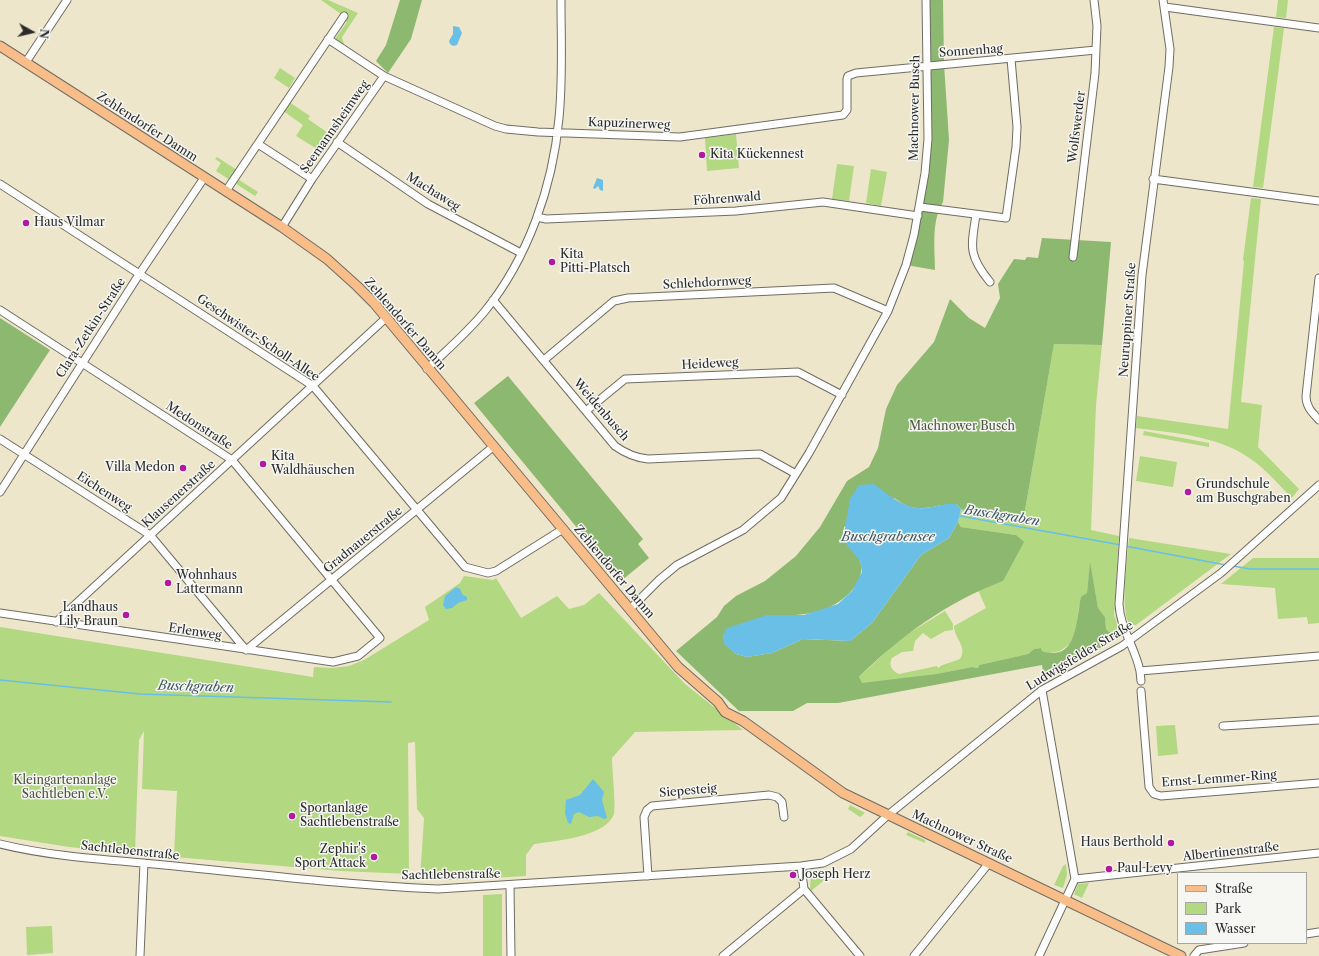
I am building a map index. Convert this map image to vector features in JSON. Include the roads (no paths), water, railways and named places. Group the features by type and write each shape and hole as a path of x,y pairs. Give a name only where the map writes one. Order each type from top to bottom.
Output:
{"main road":[{"name":"Zehlendorfer Damm","path":"1,48 26,62 282,227 327,260 358,286 387,317 427,369 494,446 678,667 728,711"},
{"name":"Machnower Straße","path":"728,711 843,794 1181,956"}],"street":[{"path":"26,62 67,0"},
{"path":"427,369 476,322 493,300 521,253 537,217 548,182 558,133 561,92 561,0"},
{"name":"Machnower Busch","path":"630,609 659,580 677,565 743,530 781,498 842,395 888,311 906,265 920,207 928,139 926,0"},
{"name":"Wolfswerder","path":"1073,257 1096,50 1097,26 1094,0"},
{"path":"1164,4 1319,28"},
{"name":"Neuruppiner Straße","path":"1130,641 1122,624 1120,610 1122,557 1142,275 1170,49 1164,4"},
{"path":"226,191 344,16"},
{"name":"Seemannsheimweg","path":"282,227 312,179 384,76 328,39"},
{"name":"Sonnenhag","path":"848,76 928,65 1011,59 1096,50"},
{"path":"920,207 1006,218 1018,127 1011,59"},
{"name":"Kapuzinerweg","path":"384,76 495,126 517,130 558,133 680,137 843,115 847,110 848,76"},
{"name":"Machaweg","path":"337,142 428,204 521,253"},
{"path":"258,144 312,179"},
{"name":"Clara-Zetkin-Straße","path":"0,492 140,273 204,178"},
{"path":"1153,179 1319,201"},
{"name":"Geschwister-Scholl-Allee","path":"0,184 313,386 466,567 472,570 488,573 496,571 563,529"},
{"name":"Föhrenwald","path":"537,217 546,219 686,213 823,202 918,216"},
{"path":"976,215 972,241 973,254 977,267 990,282"},
{"path":"1319,278 1306,396 1306,403 1309,409 1319,420"},
{"name":"Schlehdornweg","path":"544,360 614,301 628,298 834,288 888,311"},
{"name":"Weidenbusch","path":"493,300 615,446 632,456 648,459 760,454 796,474"},
{"name":"Medonstraße","path":"0,310 232,460 380,638"},
{"name":"Klausenerstraße","path":"56,622 387,317"},
{"name":"Heideweg","path":"586,411 625,379 798,372 842,395"},
{"name":"Eichenweg","path":"0,439 150,535 246,650"},
{"name":"Gradnauerstraße","path":"246,650 494,446"},
{"name":"Ludwigsfelder Straße","path":"888,815 1042,690 1107,656 1130,641 1221,573 1318,487"},
{"name":"Erlenweg","path":"0,613 332,662 358,656 380,638"},
{"path":"1130,641 1140,671 1141,681"},
{"path":"1140,671 1319,656"},
{"path":"1039,956 1075,879 1042,690"},
{"name":"Ernst-Lemmer-Ring","path":"1141,691 1149,788 1154,794 1161,796 1319,783"},
{"path":"1223,726 1319,720"},
{"name":"Siepesteig","path":"648,876 644,817 647,810 652,806 769,795 781,801 784,817"},
{"name":"Sachtlebenstraße","path":"0,844 40,852 144,863 380,886 438,889 510,886 801,866 823,863 844,854 888,815"},
{"name":"Albertinenstraße","path":"1075,879 1319,854"},
{"path":"140,956 144,863"},
{"path":"914,956 988,863"},
{"path":"801,866 804,889 860,956"},
{"path":"510,886 511,956"},
{"path":"723,956 804,889"},
{"path":"1307,934 1319,932"},
{"path":"1194,956 1199,950 1238,944"}],"water":[{"path":"453,26 459,27 462,33 457,45 453,46 449,41 453,34"},
{"path":"597,178 603,180 603,191 600,190 598,186 595,189 593,188"},
{"name":"Buschgrabensee","path":"874,484 891,497 911,507 925,508 956,504 961,509 958,522 949,538 921,555 872,623 850,641 803,639 772,653 747,657 736,654 724,644 723,635 727,628 767,615 804,615 838,604 852,591 862,572 860,561 843,540 850,499 859,485"},
{"path":"456,587 460,589 463,595 467,597 467,600 458,603 452,608 446,609 443,605 445,596"},
{"path":"593,779 604,792 602,800 607,818 604,819 598,816 589,817 579,812 574,814 571,824 568,823 565,813 566,800 580,795"}],"waterway":[{"name":"Buschgraben","path":"960,516 1121,545"},
{"name":"Buschgraben","path":"1125,546 1226,565"},
{"name":"Buschgraben","path":"1233,566 1250,569 1319,569"},
{"name":"Buschgraben","path":"0,680 140,694 391,702"}],"place":[{"name":"Kita Kückennest","path":"702,155"},
{"name":"Haus Vilmar","path":"26,223"},
{"name":"Kita Pitti-Platsch","path":"552,262"},
{"name":"Kita Waldhäuschen","path":"263,464"},
{"name":"Villa Medon","path":"183,468"},
{"name":"Grundschule am Buschgraben","path":"1188,492"},
{"name":"Wohnhaus Lattermann","path":"168,583"},
{"name":"Landhaus Lily Braun","path":"126,615"},
{"name":"Sportanlage Sachtlebenstraße","path":"292,816"},
{"name":"Haus Berthold","path":"1171,843"},
{"name":"Zephir's Sport Attack","path":"374,857"},
{"name":"Paul Levy","path":"1109,869"},
{"name":"Joseph Herz","path":"793,875"}],"park label":[{"name":"Kleingartenanlage Sachtleben e.V.","path":"65,788"}]}
